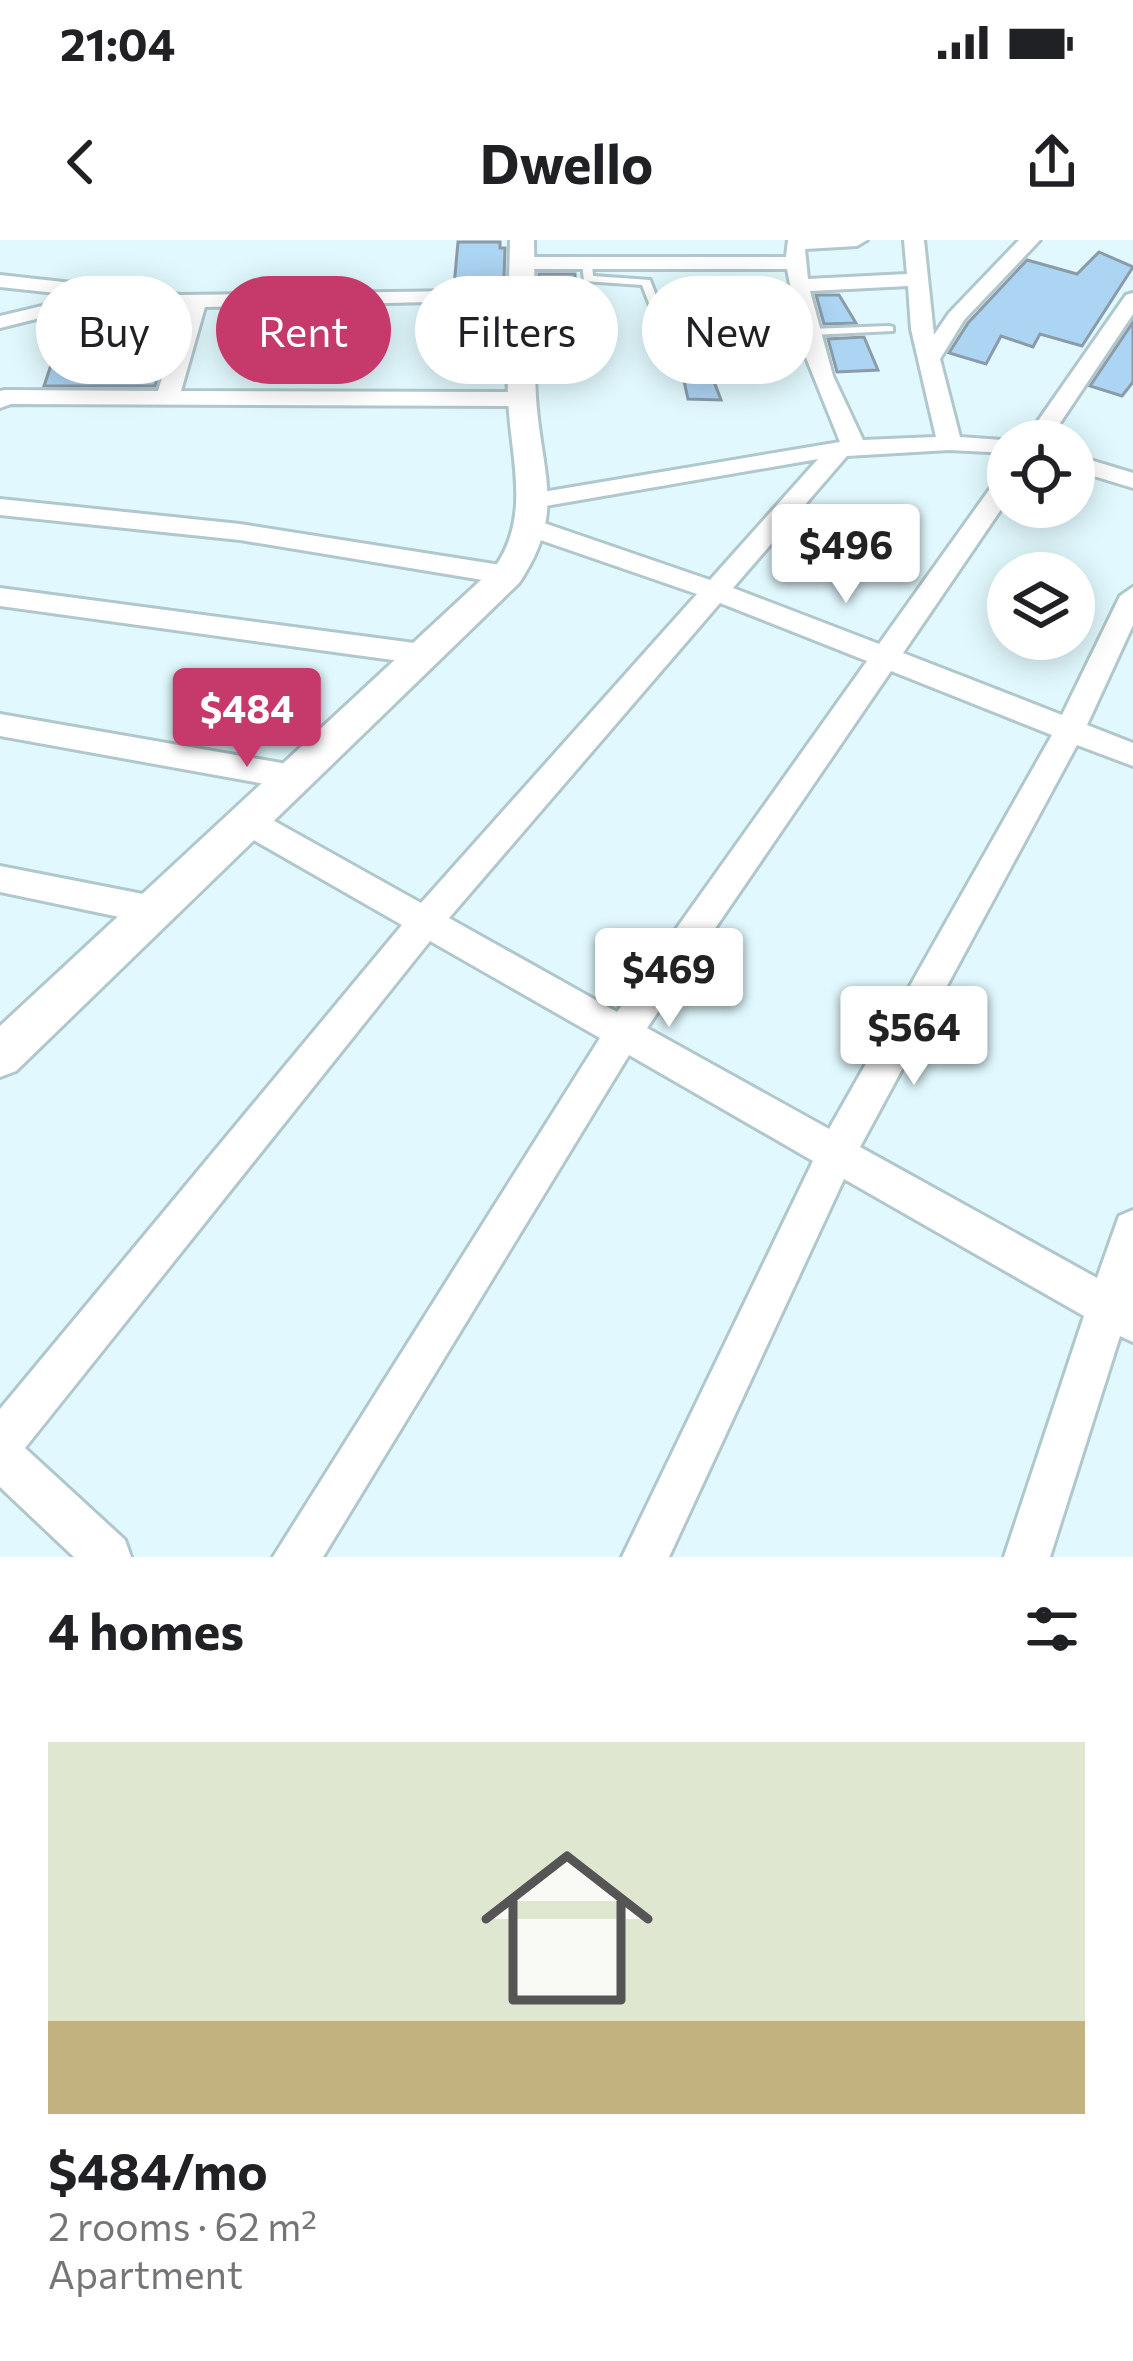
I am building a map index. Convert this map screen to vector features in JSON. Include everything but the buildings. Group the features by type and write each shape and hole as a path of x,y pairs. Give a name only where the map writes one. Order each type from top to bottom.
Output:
{"street":[{"path":"662,240 665,262"},
{"path":"796,258 856,240"},
{"path":"914,240 929,360 949,441"},
{"path":"929,360 956,317 1030,240"},
{"path":"522,252 587,263 796,258 917,279"},
{"path":"0,281 36,285"},
{"path":"192,300 415,297"},
{"path":"167,399 196,300"},
{"path":"1051,420 1129,313"},
{"path":"0,322 36,316"},
{"path":"813,339 846,449"},
{"path":"0,1056 507,575 533,514 522,384"},
{"path":"0,401 4,397 522,399"},
{"path":"533,514 846,449 949,441 987,444"},
{"path":"0,1444 425,922 846,449"},
{"path":"1095,469 1133,482"},
{"path":"0,507 240,532 507,575"},
{"path":"296,1557 623,1034 987,512"},
{"path":"533,514 1133,755"},
{"path":"645,1557 836,1154 1070,730 1133,596"},
{"path":"0,597 422,654"},
{"path":"0,725 292,777"},
{"path":"249,821 1119,1314"},
{"path":"0,879 153,910"},
{"path":"1027,1557 1119,1314 1133,1230"},
{"path":"0,1456 108,1557"}],"lane":[{"path":"587,263 587,279 642,282"},
{"path":"813,332 889,329"}]}
